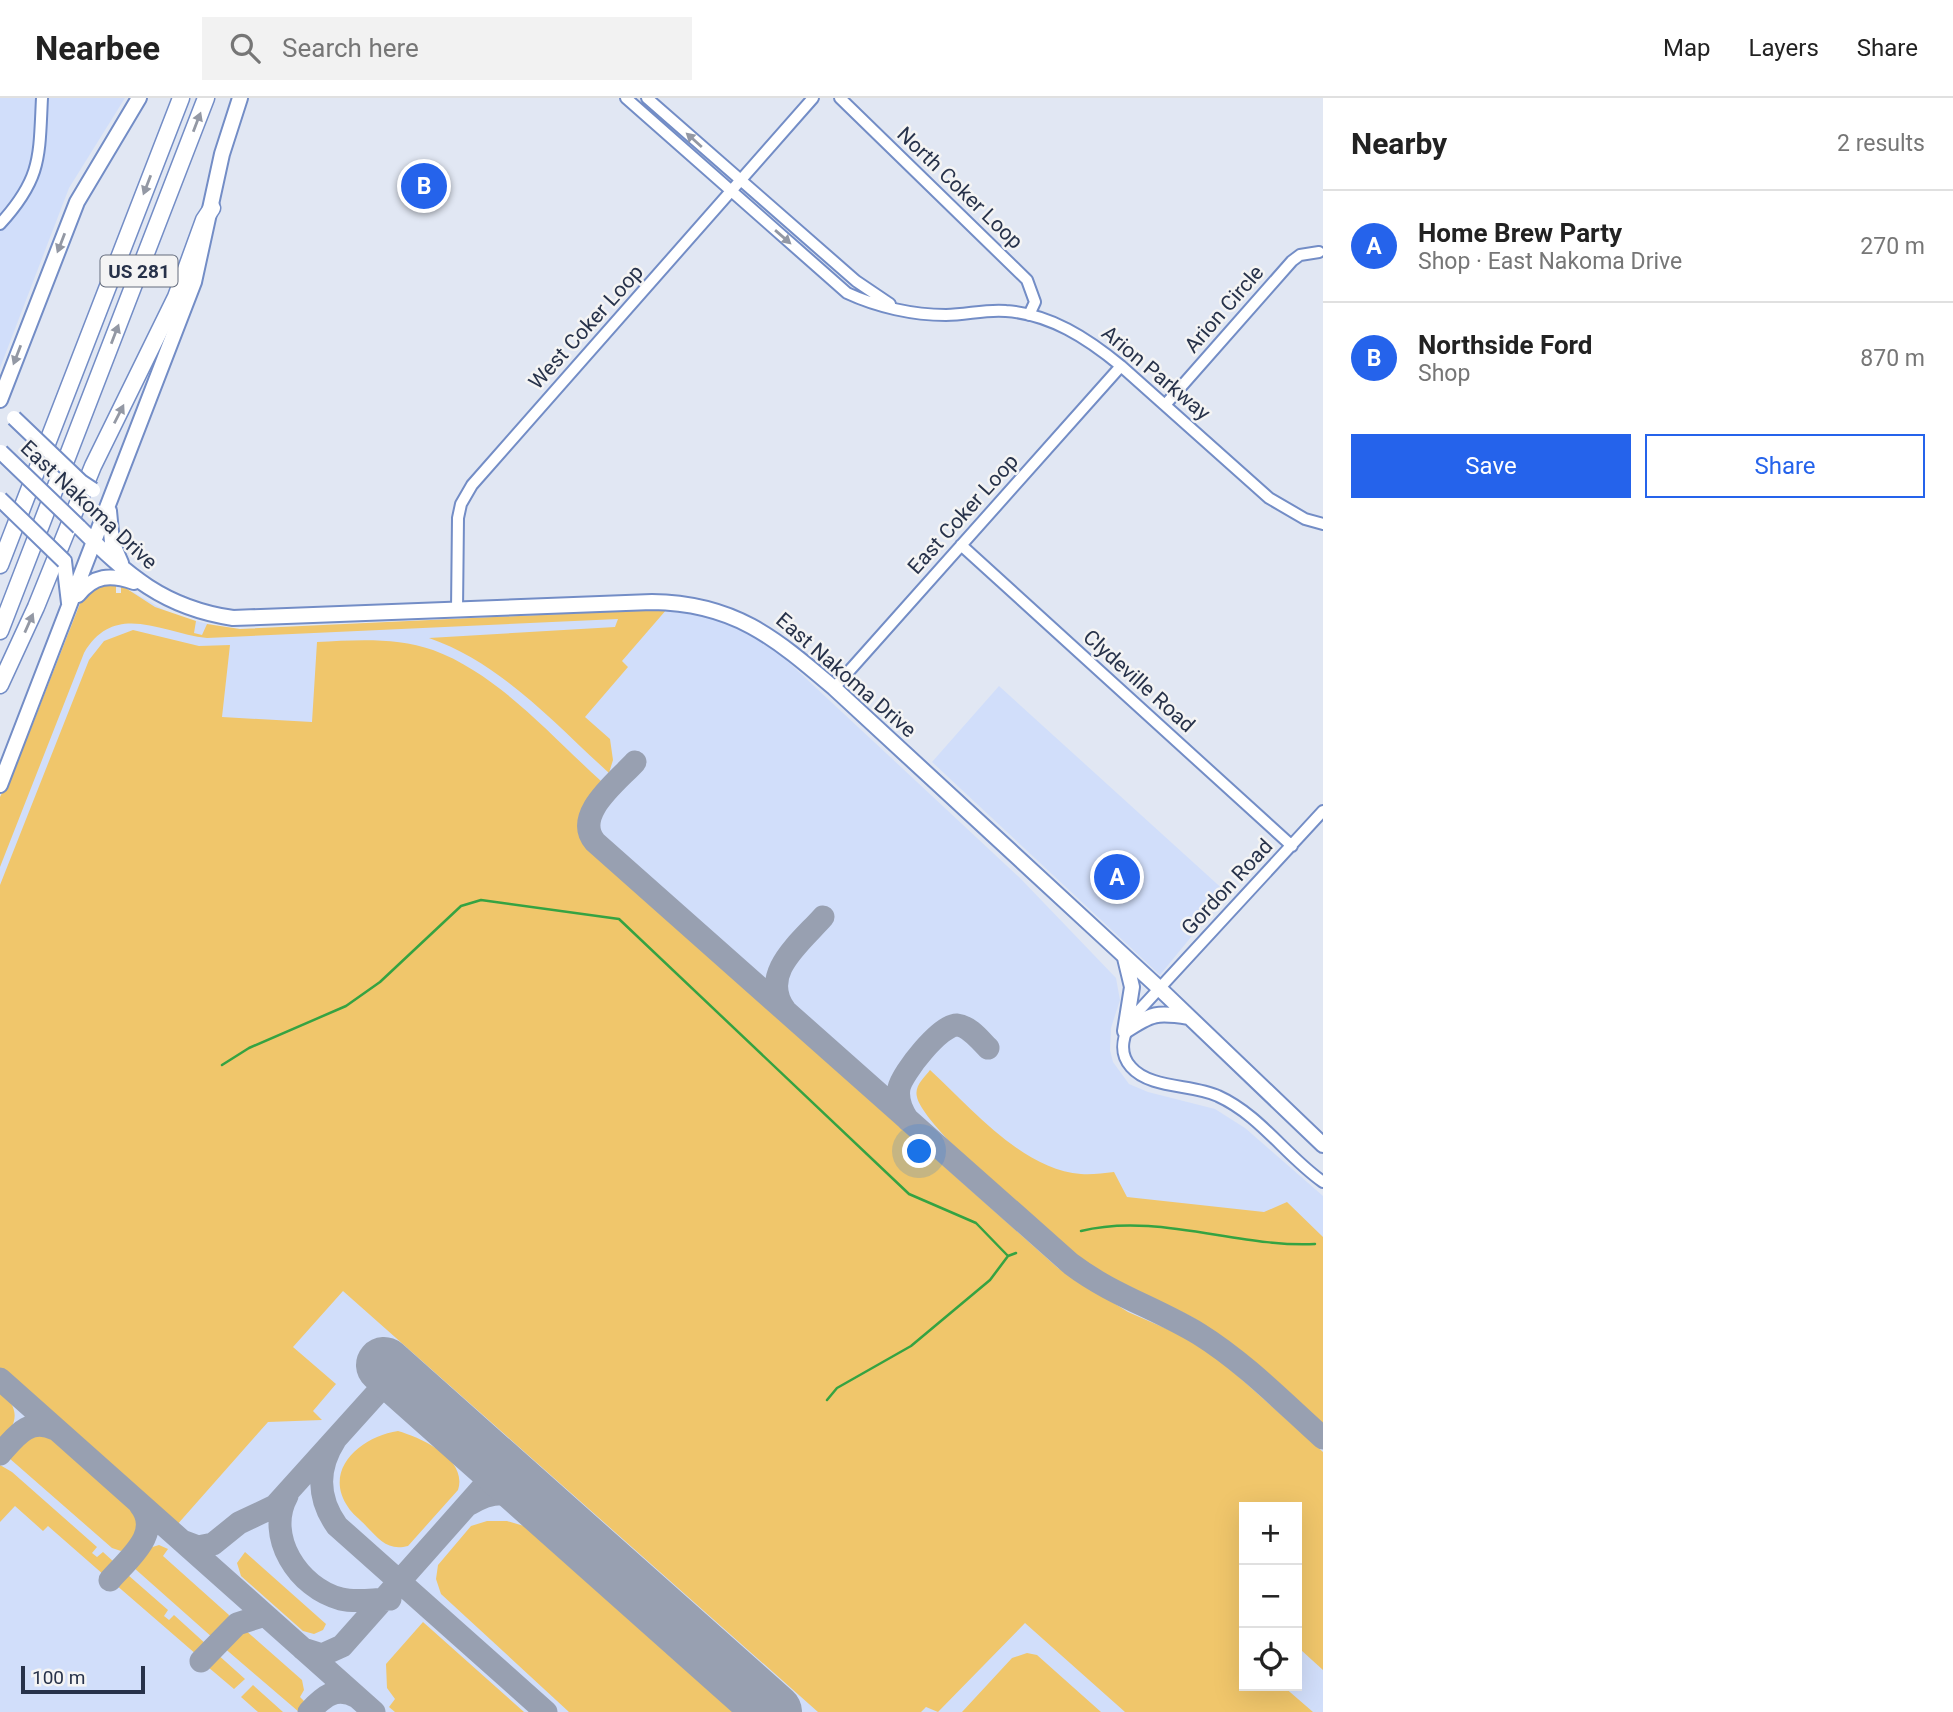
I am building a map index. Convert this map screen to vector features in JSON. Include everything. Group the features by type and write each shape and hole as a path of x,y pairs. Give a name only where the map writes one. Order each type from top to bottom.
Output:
{"highway":[{"name":"US 281","path":"0,565 181,98"},
{"name":"US 281","path":"0,631 206,98"},
{"path":"0,685 39,600 93,466 176,297 204,219 212,208"}],"main road":[{"path":"118,479 105,489 93,490 80,482 14,418 2,393 78,202 139,98"},
{"path":"0,785 194,282 224,146 240,98"},
{"name":"East Nakoma Drive","path":"1,452 95,543 143,585 179,605 233,618 652,602 693,604 732,615 760,629 834,688 1125,956 1323,1145"},
{"path":"0,499 64,561 68,573 69,608"},
{"path":"109,503 110,533 124,570"},
{"path":"69,608 85,587 100,578 120,577 143,585"},
{"path":"1125,956 1132,987 1125,1031"},
{"path":"1125,1031 1149,1015 1162,1013 1189,1017"}],"street":[{"path":"0,224 22,199 36,169 42,98"},
{"name":"Arion Parkway","path":"626,98 731,193 847,292 869,303 931,314 1006,311 1030,315 1075,333 1121,366 1280,507 1323,524"},
{"name":"Arion Parkway","path":"647,98 740,183 856,281 898,309"},
{"name":"West Coker Loop","path":"457,610 458,518 461,504 472,485 813,98"},
{"name":"North Coker Loop","path":"840,98 1027,281 1035,302 1030,315"},
{"name":"Arion Circle","path":"1165,405 1292,261 1300,255 1319,252"},
{"name":"East Coker Loop","path":"834,688 1121,366"},
{"name":"Clydeville Road","path":"961,545 1292,846"},
{"name":"Gordon Road","path":"1125,1031 1159,988 1323,811"},
{"path":"1125,1031 1124,1053 1132,1069 1156,1080 1204,1090 1230,1102 1249,1115 1323,1182"}],"shaded area":[{"path":"0,98 125,98 69,188 0,368"},
{"path":"104,582 105,585 116,583 116,593 121,593 121,585 155,607 196,621 194,633 202,635 207,624 240,629 667,609 622,661 628,667 585,717 610,739 613,760 609,773 547,715 503,679 455,649 429,638 615,627 618,619 207,638 141,624 110,628 96,637 84,653 0,867 0,797 28,736 81,601 85,594"},
{"path":"133,592 173,615 232,630 660,609 691,611 732,624 769,644 1020,878 1116,978 1120,1000 1111,1028 1110,1050 1113,1062 1129,1084 1148,1092 1215,1109 1245,1128 1323,1196 1323,1712 0,1712 0,838 90,602"},
{"path":"133,630 199,646 230,645 222,717 312,722 317,642 375,640 405,643 433,650 480,674 522,707 601,781 585,804 580,819 581,836 585,846 1058,1268 1128,1312 1190,1339 1221,1361 1323,1452 1323,1670 1302,1651 1302,1502 1239,1502 1239,1691 1289,1691 1313,1712 1125,1712 1025,1623 938,1712 926,1707 921,1712 818,1712 343,1291 293,1347 336,1384 313,1411 322,1420 268,1422 176,1526 0,1369 0,885 89,660 104,641"},
{"path":"999,686 1227,893 1160,975 932,762"},
{"path":"930,1070 980,1118 1018,1149 1059,1170 1085,1174 1114,1172 1127,1197 1264,1212 1287,1202 1323,1237 1323,1425 1263,1371 1200,1322 1108,1280 1035,1222 972,1164 926,1113 916,1093 920,1082"},
{"path":"0,1390 7,1397 15,1416 11,1429 0,1443"},
{"path":"40,1431 57,1440 133,1509 140,1522 139,1531 128,1548 121,1551 112,1548 9,1458 8,1454 26,1435"},
{"path":"398,1431 441,1452 456,1469 459,1479 458,1490 408,1546 395,1547 376,1536 352,1512 341,1493 340,1480 343,1468 360,1447 384,1434"},
{"path":"0,1465 12,1472 97,1547 92,1553 97,1557 103,1552 115,1563 104,1575 48,1526 43,1531 15,1506 0,1522"},
{"path":"487,1521 507,1521 524,1526 733,1712 569,1712 441,1594 436,1579 438,1565 471,1526"},
{"path":"159,1545 168,1549 163,1556 229,1615 227,1623 213,1638 133,1567 146,1549"},
{"path":"245,1552 326,1624 323,1630 314,1634 303,1631 241,1576 237,1563"},
{"path":"128,1575 168,1610 164,1616 169,1620 174,1615 207,1645 197,1655 115,1584 122,1576"},
{"path":"423,1622 524,1712 395,1712 389,1707 395,1699 387,1688 386,1664"},
{"path":"244,1629 302,1680 304,1690 300,1697 307,1704 299,1712 222,1646 238,1630"},
{"path":"216,1653 245,1679 234,1689 208,1667"},
{"path":"1027,1653 1037,1655 1101,1712 962,1712 1012,1658"},
{"path":"253,1685 283,1712 258,1712 241,1697"}],"waterway":[{"path":"222,1065 249,1048 346,1006 380,982 461,906 481,900 619,919 909,1194 976,1223 1008,1256"},
{"path":"1081,1231 1110,1226 1139,1226 1286,1244 1315,1244"},
{"path":"827,1400 837,1388 911,1346 990,1280 1008,1256 1016,1253"}],"taxiway":[{"path":"635,762 593,810 589,832 595,842 1071,1264 1102,1284 1216,1345 1263,1383 1323,1438"},
{"path":"785,1010 778,997 776,984 779,971 794,948 823,917"},
{"path":"908,1120 900,1105 899,1088 914,1061 932,1041 942,1032 957,1025 970,1031 988,1048"},
{"path":"182,1541 198,1547 213,1544 239,1523 275,1506 394,1374"},
{"path":"0,1379 374,1712"},
{"path":"0,1454 30,1427 38,1425 55,1429"},
{"path":"335,1440 325,1461 322,1483 326,1505 337,1526 546,1712"},
{"path":"303,1649 322,1655 342,1646 500,1468"},
{"path":"470,1504 490,1495 509,1494 547,1510"},
{"path":"287,1496 281,1511 280,1527 283,1543 299,1572 311,1584 341,1599 390,1599"},
{"path":"110,1580 133,1554 145,1535 148,1526 140,1505"},
{"path":"201,1661 237,1624 265,1615"},
{"path":"309,1712 330,1694 343,1692 357,1697"}],"runway":[{"path":"384,1365 774,1712"}],"place":[{"name":"Northside Ford","path":"424,186"},
{"name":"Home Brew Party","path":"1117,877"}]}
